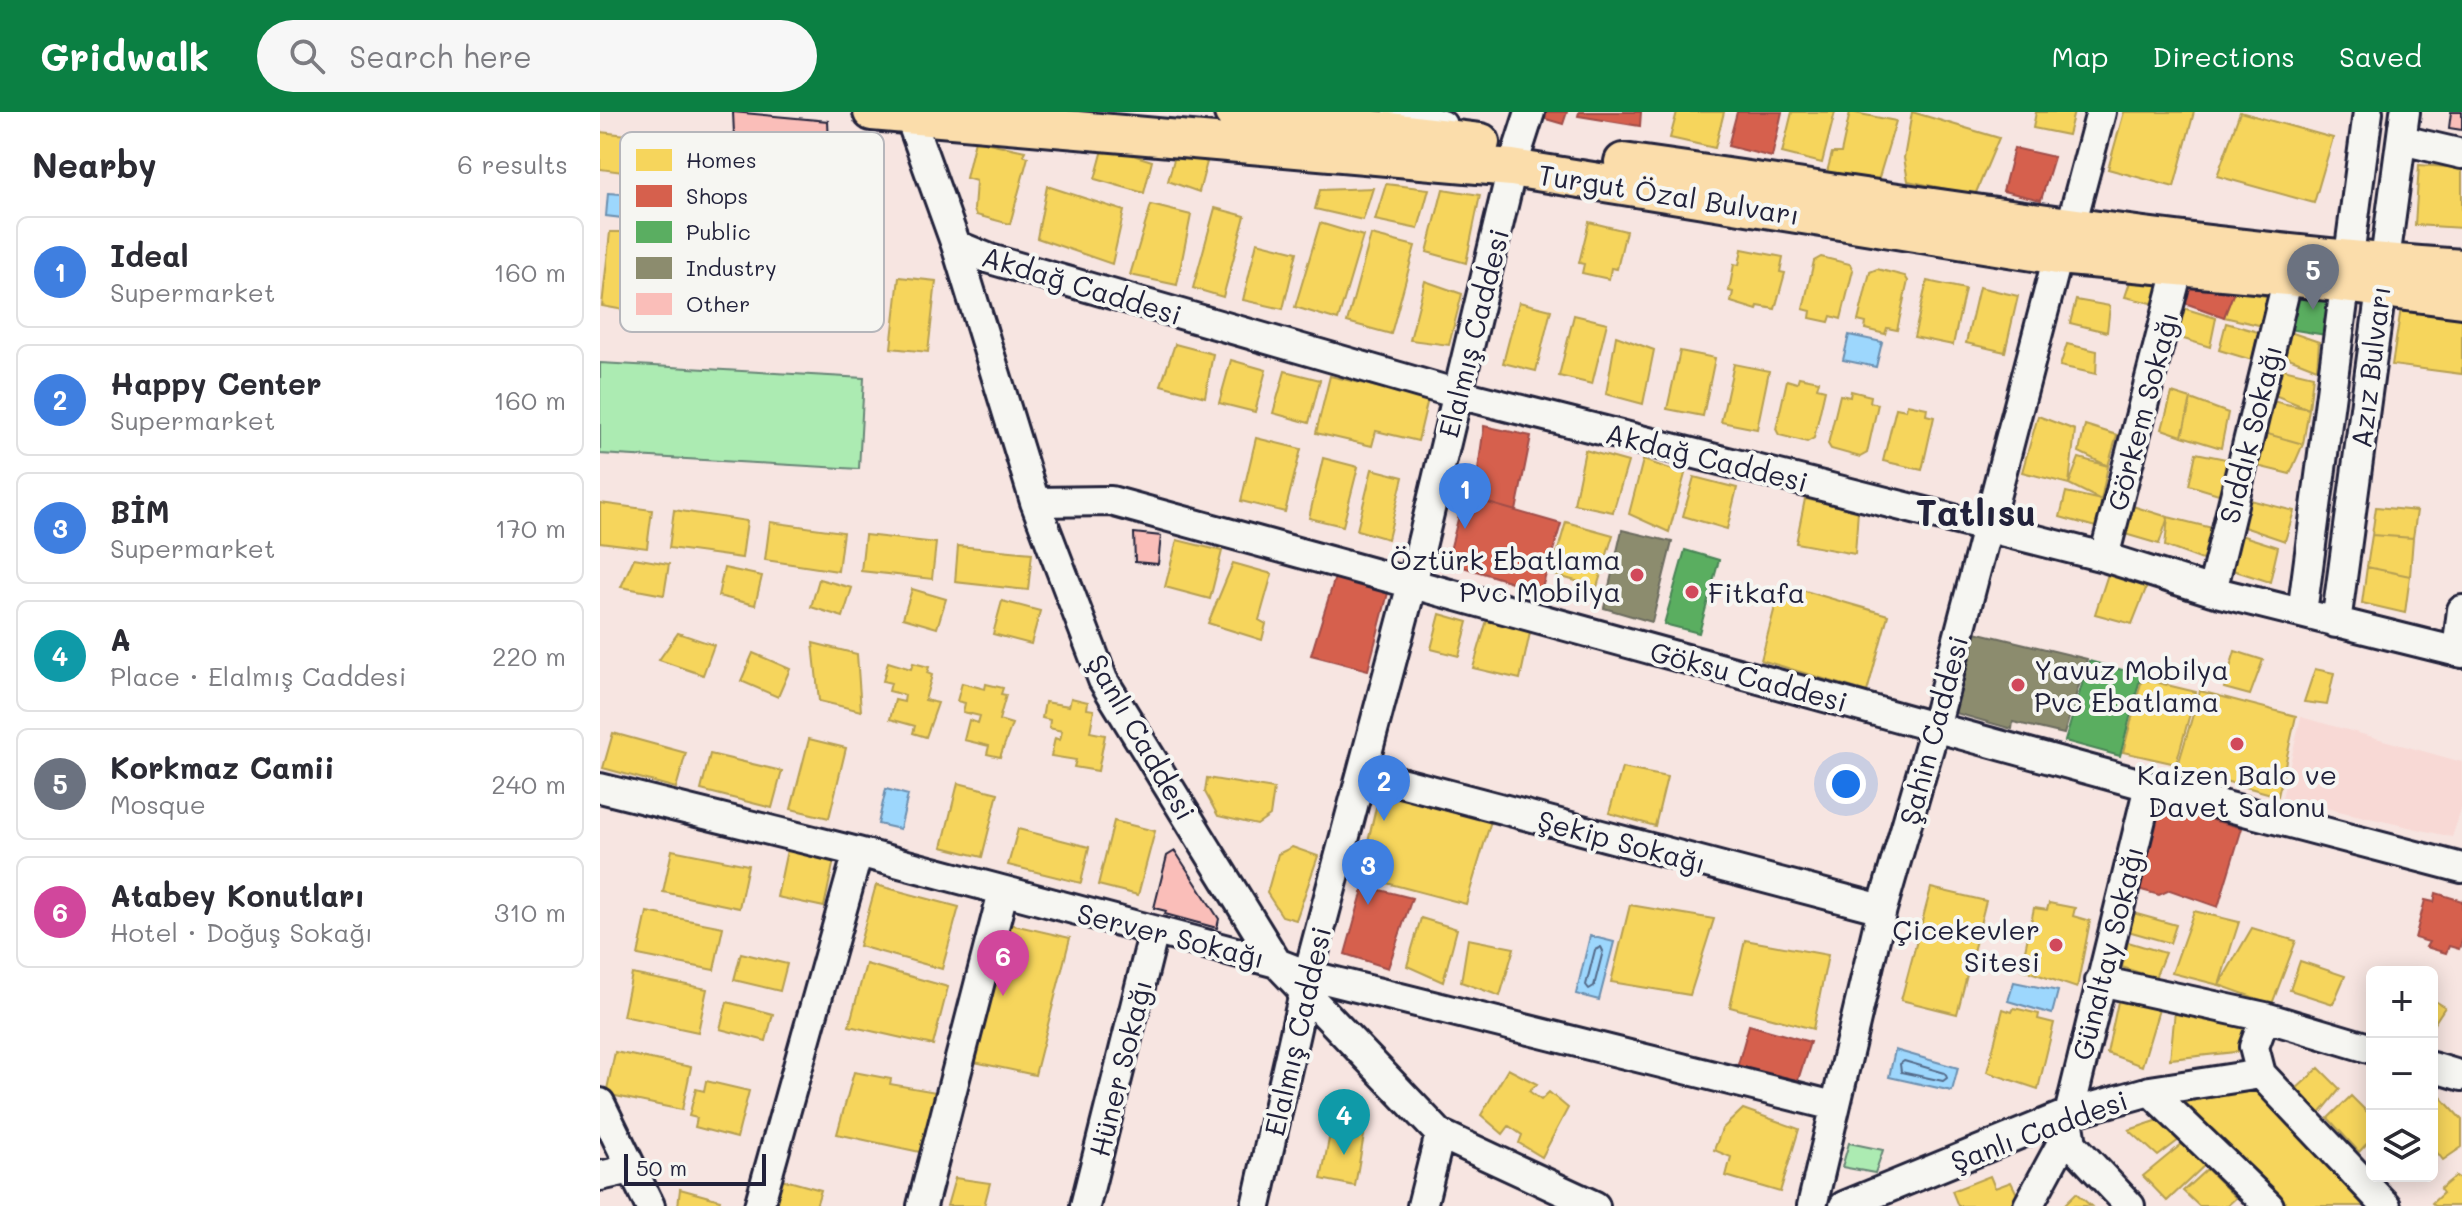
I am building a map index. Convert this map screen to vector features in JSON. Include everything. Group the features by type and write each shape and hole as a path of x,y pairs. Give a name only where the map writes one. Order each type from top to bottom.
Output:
{"main road":[{"name":"Turgut Özal Bulvarı","path":"872,112 1516,158"},
{"name":"Turgut Özal Bulvarı","path":"1233,112 1516,158 2004,215 2064,242 2179,266 2288,277 2462,268"},
{"name":"Turgut Özal Bulvarı","path":"2064,242 2365,274 2462,299"}],"street":[{"path":"1397,112 1516,158"},
{"name":"Elalmış Caddesi","path":"1256,1206 1306,983 1412,584 1516,158 1530,112"},
{"name":"Şahin Caddesi","path":"1812,1206 1882,909 1935,727 2101,112"},
{"path":"2302,613 2365,274 2361,114"},
{"name":"Şanlı Caddesi","path":"908,115 956,245 1035,502 1103,680 1277,963 1306,983 1440,1134 1595,1206"},
{"path":"2403,126 2462,154"},
{"name":"Azız Bulvarı","path":"2336,623 2365,274 2403,126"},
{"name":"Akdağ Caddesi","path":"956,245 990,259 1458,394 2104,557 2212,591 2460,652"},
{"name":"Görkem Sokağı","path":"2104,557 2179,266"},
{"name":"Sıddık Sokağı","path":"2212,591 2288,277"},
{"name":"Göksu Caddesi","path":"1035,502 1111,501 2149,786 2462,868"},
{"path":"2460,652 2462,610"},
{"name":"Şekip Sokağı","path":"1362,772 1882,909"},
{"name":"Günaltay Sokağı","path":"2028,1206 2062,1143 2149,786"},
{"name":"Server Sokağı","path":"600,788 858,852 1277,963"},
{"path":"759,1206 858,852"},
{"path":"922,1206 1003,892"},
{"name":"Hüner Sokağı","path":"1085,1206 1154,931"},
{"path":"2100,981 2265,1017 2366,1047"},
{"path":"1306,983 1834,1106"},
{"path":"2265,1017 2254,1047 2261,1074 2386,1206"},
{"path":"2438,1069 2462,1076"},
{"name":"Şanlı Caddesi","path":"1844,1206 2068,1114 2150,1091 2261,1074"},
{"path":"2150,1091 2269,1206"},
{"path":"600,1103 650,1206"},
{"path":"2068,1114 2072,1144 2130,1206"},
{"path":"1422,1206 1440,1134"},
{"path":"600,1176 631,1169"}],"shaded area":[{"path":"2301,717 2462,762 2462,807 2452,837 2282,798"}],"green space":[{"path":"600,363 864,378 859,469 600,454"},
{"path":"1849,1143 1883,1150 1875,1173 1842,1167"}],"water":[{"path":"608,193 620,194 620,218 606,216"},
{"path":"1849,335 1882,342 1876,367 1843,360"},
{"path":"886,789 908,795 900,829 878,824"},
{"path":"1590,936 1614,942 1599,1000 1576,994"},
{"path":"2014,982 2058,991 2052,1014 2008,1001"},
{"path":"1895,1050 1958,1068 1952,1091 1889,1077"}],"building: Homes":[{"path":"1677,112 1724,112 1715,148 1670,138"},
{"path":"1792,112 1835,112 1822,163 1782,153"},
{"path":"1850,112 1896,121 1877,184 1827,172 1832,153 1841,153"},
{"path":"1912,112 1999,138 1975,195 1908,181 1904,158"},
{"path":"2036,112 2074,112 2068,135 2033,128"},
{"path":"2124,112 2194,112 2174,187 2108,169"},
{"path":"2240,112 2333,138 2314,203 2217,176"},
{"path":"600,132 620,134 620,172 600,169"},
{"path":"975,140 1025,151 1023,155 1028,157 1010,224 976,215 976,181 966,178"},
{"path":"1104,146 1152,161 1144,193 1095,179"},
{"path":"1176,152 1207,162 1199,192 1168,181"},
{"path":"2419,165 2462,168 2462,228 2415,225"},
{"path":"1386,184 1429,189 1418,229 1375,220"},
{"path":"1047,186 1124,211 1112,264 1037,238"},
{"path":"1373,188 1363,220 1315,209 1320,190"},
{"path":"1443,189 1480,195 1466,263 1427,252"},
{"path":"1151,205 1191,215 1177,285 1130,275"},
{"path":"1215,208 1245,216 1223,297 1193,288"},
{"path":"1589,222 1626,231 1617,269 1611,268 1609,279 1582,273 1584,264 1579,263"},
{"path":"1320,223 1363,236 1338,320 1295,307"},
{"path":"610,232 620,232 620,309 602,306"},
{"path":"1371,235 1415,246 1391,334 1347,322"},
{"path":"1257,242 1297,252 1283,309 1243,300"},
{"path":"1742,249 1783,257 1780,272 1785,273 1775,309 1758,306 1757,310 1731,302 1733,292 1729,291 1734,264 1739,265"},
{"path":"1821,257 1850,264 1853,270 1841,319 1831,316 1829,322 1810,318 1811,311 1803,309 1814,261"},
{"path":"1877,269 1905,276 1908,281 1897,330 1887,328 1885,334 1865,329 1866,323 1858,321 1870,272"},
{"path":"2132,276 2162,277 2156,304 2125,297"},
{"path":"899,277 936,281 928,352 891,348"},
{"path":"1425,281 1462,294 1449,345 1410,340"},
{"path":"1927,281 1965,289 1953,345 1914,337"},
{"path":"1979,287 2018,296 2005,352 1966,343"},
{"path":"2235,289 2269,297 2263,326 2224,317"},
{"path":"2076,300 2110,306 2107,332 2070,323"},
{"path":"1519,302 1551,310 1536,371 1503,363"},
{"path":"2402,302 2462,308 2462,374 2392,365"},
{"path":"2183,308 2216,318 2210,347 2174,336"},
{"path":"1574,315 1607,323 1592,384 1559,376"},
{"path":"2226,323 2258,332 2252,360 2219,350"},
{"path":"2287,331 2319,342 2317,369 2284,356"},
{"path":"1616,336 1654,350 1643,404 1606,394"},
{"path":"1175,344 1213,354 1205,397 1161,385"},
{"path":"2067,344 2097,351 2096,374 2060,366"},
{"path":"1680,351 1715,358 1703,416 1667,409"},
{"path":"1231,360 1266,370 1255,412 1219,403"},
{"path":"1734,364 1769,371 1757,429 1721,422"},
{"path":"2275,367 2313,376 2309,409 2267,392"},
{"path":"1285,371 1320,380 1309,423 1273,413"},
{"path":"1330,376 1428,399 1418,441 1376,431 1372,446 1316,433"},
{"path":"1799,377 1819,381 1817,388 1825,390 1814,438 1807,442 1779,435 1776,429 1787,380 1797,383"},
{"path":"1851,391 1871,396 1870,402 1878,404 1867,453 1860,457 1831,449 1828,444 1840,395 1850,397"},
{"path":"2172,393 2191,399 2182,436 2162,429"},
{"path":"2191,399 2228,413 2221,448 2182,436"},
{"path":"2267,400 2309,409 2303,444 2257,431"},
{"path":"1907,404 1927,408 1926,415 1934,417 1922,470 1883,461 1896,408 1906,410"},
{"path":"2038,416 2075,430 2069,484 2022,472"},
{"path":"2085,425 2117,435 2108,466 2079,452"},
{"path":"2257,431 2303,444 2290,474 2253,465"},
{"path":"1256,438 1301,449 1285,512 1241,501"},
{"path":"1585,450 1628,462 1613,512 1574,504"},
{"path":"2196,453 2231,460 2222,495 2189,485"},
{"path":"1323,458 1358,467 1343,526 1309,518"},
{"path":"2079,458 2108,466 2101,500 2069,484"},
{"path":"1643,460 1685,474 1669,532 1629,514"},
{"path":"1372,469 1403,477 1388,539 1357,530"},
{"path":"1694,477 1737,488 1727,529 1683,516"},
{"path":"2066,492 2101,500 2099,528 2060,517"},
{"path":"1805,499 1858,510 1855,554 1796,543"},
{"path":"2246,499 2294,511 2285,541 2241,526"},
{"path":"600,503 652,510 647,548 600,542"},
{"path":"2126,504 2168,517 2159,544 2118,532"},
{"path":"2376,507 2417,511 2413,538 2372,535"},
{"path":"674,510 747,521 742,558 669,548"},
{"path":"2168,517 2216,529 2205,561 2165,546"},
{"path":"770,522 843,532 838,571 765,560"},
{"path":"1566,522 1613,535 1597,587 1551,574"},
{"path":"2234,533 2278,547 2270,582 2226,568"},
{"path":"865,535 936,543 932,579 861,571"},
{"path":"2372,535 2413,538 2410,576 2367,567"},
{"path":"1177,540 1222,551 1210,599 1165,587"},
{"path":"958,546 1032,553 1028,590 955,582"},
{"path":"634,558 669,564 664,595 621,587"},
{"path":"1233,563 1272,574 1259,620 1266,624 1262,640 1208,623"},
{"path":"2367,567 2410,576 2405,613 2362,603"},
{"path":"724,568 762,576 755,605 718,596"},
{"path":"2109,571 2149,581 2132,624 2095,614"},
{"path":"819,579 852,588 843,617 811,607"},
{"path":"1781,584 1888,615 1867,692 1761,660"},
{"path":"912,589 946,599 937,628 903,618"},
{"path":"1002,601 1040,611 1031,644 993,634"},
{"path":"1440,614 1468,622 1459,656 1431,649"},
{"path":"1487,620 1531,628 1520,679 1473,668"},
{"path":"678,633 714,645 703,675 659,660"},
{"path":"813,643 857,654 861,711 819,701"},
{"path":"2235,651 2263,660 2250,695 2224,688"},
{"path":"753,653 790,669 778,697 741,681"},
{"path":"888,662 911,669 913,663 929,667 927,673 932,675 925,700 938,703 926,737 913,733 915,726 890,719 895,700 904,702 905,695 889,691 891,683 883,681"},
{"path":"2315,669 2334,673 2327,705 2304,702"},
{"path":"2142,679 2196,692 2176,764 2123,752"},
{"path":"962,683 985,689 986,684 1003,688 1001,694 1006,695 999,720 1012,724 1000,757 987,754 989,746 964,740 969,720 978,723 980,716 963,712 965,703 957,701"},
{"name":"Kaizen Balo ve Davet Salonu","path":"2200,691 2296,716 2278,796 2207,776 2176,772"},
{"path":"1071,698 1088,702 1087,709 1094,710 1090,732 1105,735 1098,771 1074,767 1076,760 1051,756 1055,738 1060,740 1062,731 1049,728 1050,720 1042,718 1045,702 1069,706"},
{"path":"613,733 686,753 676,788 603,768"},
{"path":"809,739 846,748 829,818 791,809"},
{"path":"710,754 782,771 772,808 701,790"},
{"path":"1622,768 1667,777 1655,826 1609,813"},
{"path":"1207,778 1274,789 1270,816 1257,825 1218,816 1205,792"},
{"path":"958,783 998,793 982,857 942,847"},
{"path":"1381,786 1493,814 1466,904 1360,876"},
{"path":"1114,821 1155,831 1138,895 1098,885"},
{"path":"1018,829 1089,847 1081,883 1008,865"},
{"path":"1292,847 1318,856 1296,920 1282,916 1267,893 1278,854"},
{"path":"672,850 748,865 739,908 663,892"},
{"path":"787,850 834,860 824,907 777,897"},
{"path":"876,885 959,907 942,969 859,946"},
{"path":"1931,888 1986,901 1957,1014 1901,1000"},
{"name":"Çicekevler Sitesi","path":"2049,903 2075,908 2073,916 2090,921 2077,988 2021,969 2034,908 2047,910"},
{"path":"1630,905 1714,919 1690,995 1611,982"},
{"path":"2194,911 2239,922 2219,985 2172,973"},
{"path":"647,912 723,927 714,970 638,955"},
{"path":"2133,913 2176,925 2170,943 2128,931"},
{"path":"1421,918 1457,929 1443,982 1407,966"},
{"path":"1005,923 1070,938 1035,1075 965,1060"},
{"path":"2252,928 2296,941 2272,1004 2219,985"},
{"path":"1468,939 1514,948 1500,996 1461,982"},
{"path":"1745,940 1828,955 1813,1029 1730,1007"},
{"path":"2128,942 2165,953 2155,978 2122,967"},
{"path":"741,953 787,964 780,991 734,980"},
{"path":"2300,961 2345,976 2333,1004 2290,990"},
{"path":"866,964 948,987 933,1045 849,1026"},
{"path":"632,974 707,989 698,1032 623,1016"},
{"path":"2119,997 2160,1006 2142,1066 2107,1053"},
{"path":"727,1002 773,1014 766,1041 720,1029"},
{"path":"2438,1003 2445,1007 2438,1018"},
{"name":"Çicekevler Sitesi","path":"2014,1008 2039,1014 2038,1019 2054,1023 2038,1089 1987,1072 2003,1009 2012,1012"},
{"path":"2175,1011 2247,1026 2244,1051 2170,1059"},
{"path":"615,1052 691,1067 682,1110 606,1094"},
{"path":"2319,1068 2340,1089 2319,1115 2296,1089"},
{"path":"1508,1069 1537,1084 1529,1091 1541,1100 1549,1092 1568,1108 1542,1157 1519,1143 1522,1135 1509,1126 1503,1134 1481,1115"},
{"path":"854,1072 891,1079 890,1084 936,1092 920,1152 837,1134"},
{"path":"2258,1079 2373,1206 2277,1206 2159,1092"},
{"path":"706,1081 749,1091 737,1138 695,1127 697,1118 689,1116 696,1089 704,1091"},
{"path":"2351,1096 2366,1111 2366,1144 2359,1152 2328,1118"},
{"path":"2440,1096 2462,1120 2462,1147 2443,1160 2438,1154"},
{"path":"1743,1109 1799,1129 1780,1192 1726,1176 1731,1157 1714,1150 1722,1129"},
{"path":"1333,1119 1365,1130 1355,1186 1321,1179"},
{"path":"2159,1120 2179,1140 2158,1156 2129,1130"},
{"path":"2183,1143 2206,1164 2167,1201 2143,1176"},
{"path":"2207,1169 2236,1198 2227,1206 2199,1206 2183,1191"},
{"path":"1990,1176 1995,1188 2011,1182 2017,1194 2010,1206 1958,1206 1952,1191"},
{"path":"2456,1176 2462,1180 2462,1206 2435,1206 2432,1203 2443,1193 2440,1189"},
{"path":"774,1177 821,1190 816,1206 765,1206"},
{"path":"955,1178 990,1183 984,1206 947,1206"},
{"path":"680,1189 720,1200 718,1206 678,1206"},
{"path":"2076,1193 2091,1206 2063,1206"}],"building: Shops":[{"path":"1540,112 1567,112 1563,124 1539,117"},
{"path":"1579,112 1641,112 1640,126 1578,116"},
{"path":"1737,112 1782,112 1772,157 1728,146"},
{"path":"2014,148 2054,157 2041,200 2003,191"},
{"path":"2193,275 2235,289 2224,317 2185,303"},
{"path":"1484,426 1531,436 1516,511 1474,499"},
{"path":"1464,496 1561,524 1541,591 1447,562"},
{"path":"1336,574 1389,589 1368,670 1311,655"},
{"path":"2159,806 2242,828 2218,907 2170,890 2159,895 2138,889"},
{"path":"1364,886 1412,898 1388,968 1345,954"},
{"path":"2436,893 2462,901 2462,941 2459,949 2449,946 2446,953 2426,947 2429,942 2415,938 2425,900 2434,902"},
{"path":"1749,1025 1810,1042 1798,1080 1737,1068"}],"building: Public":[{"path":"2338,290 2326,335 2289,329 2299,292"},
{"name":"Fitkafa","path":"1685,550 1719,560 1699,633 1664,624"},
{"path":"2089,661 2141,675 2120,756 2065,741"}],"building: Industry":[{"name":"Öztürk Ebatlama Pvc Mobilya","path":"1622,530 1672,542 1652,622 1604,608"},
{"name":"Yavuz Mobilya Pvc Ebatlama","path":"1971,631 2087,659 2064,734 2013,722 2012,729 1949,711"}],"building: Other":[{"path":"733,112 828,121 828,132 734,132"},
{"path":"2451,112 2462,112 2462,130 2449,128"},
{"path":"1134,533 1161,536 1158,564 1135,562"},
{"path":"1175,851 1219,919 1217,928 1154,908 1167,856"}],"place":[{"name":"Korkmaz Camii","path":"2313,310"},
{"name":"Ideal","path":"1465,529"},
{"name":"Öztürk Ebatlama Pvc Mobilya","path":"1637,575"},
{"name":"Fitkafa","path":"1692,592"},
{"name":"Yavuz Mobilya Pvc Ebatlama","path":"2018,685"},
{"name":"Kaizen Balo ve Davet Salonu","path":"2237,744"},
{"name":"Happy Center","path":"1384,821"},
{"name":"BİM","path":"1368,905"},
{"name":"Çicekevler Sitesi","path":"2056,945"},
{"name":"Atabey Konutları","path":"1003,996"},
{"name":"A","path":"1344,1155"}],"district":[{"name":"Tatlısu","path":"1976,511"}]}
